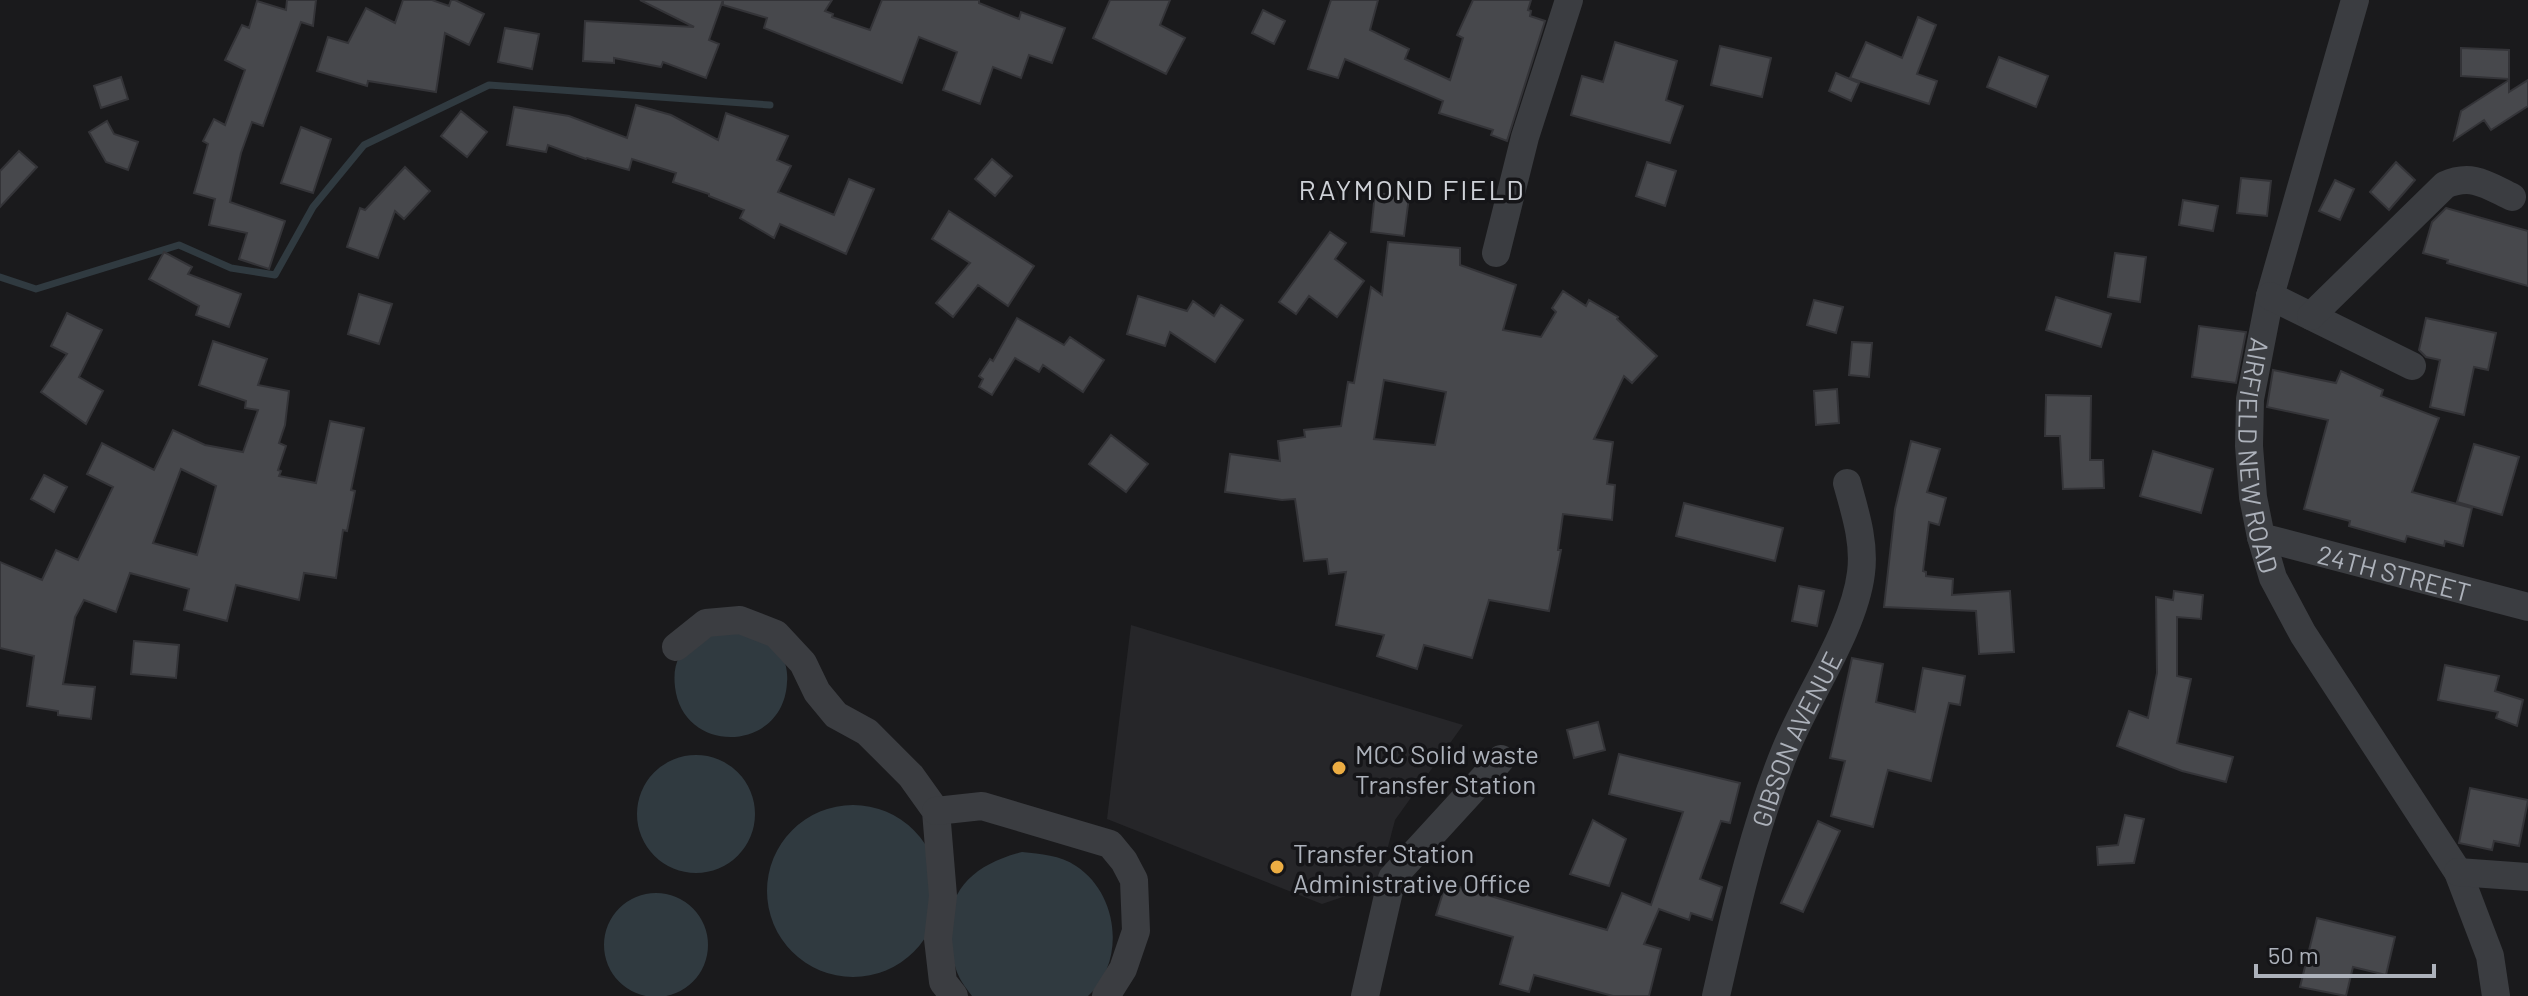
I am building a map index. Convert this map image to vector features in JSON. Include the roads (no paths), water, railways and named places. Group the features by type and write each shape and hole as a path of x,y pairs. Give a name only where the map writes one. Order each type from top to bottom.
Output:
{"street":[{"path":"1496,253 1525,137 1569,0"},
{"name":"AIRFIELD NEW ROAD","path":"2355,0 2270,296 2250,399 2249,446 2253,497 2273,578 2303,634 2458,872 2490,956 2496,996"},
{"path":"2311,316 2445,185 2459,179 2476,180 2512,197"},
{"path":"2270,296 2412,366"},
{"name":"GIBSON AVENUE","path":"1716,996 1740,889 1764,805 1785,750 1843,628 1861,575 1862,553 1857,520 1847,483"},
{"name":"24TH STREET","path":"2261,537 2528,607"},
{"path":"676,647 706,623 740,620 776,634 803,663 817,692 836,715 867,732 911,776 936,811 943,896 938,939 943,982 954,996"},
{"path":"1365,996 1392,878 1501,759"},
{"path":"936,811 982,806 1110,844 1134,880 1136,931 1123,969 1106,996"},
{"path":"2458,872 2528,877"}],"waterway":[{"path":"0,277 36,289 179,245 231,268 275,275 313,207 364,145 489,85 770,105"}],"place":[{"name":"MCC Solid waste Transfer Station","path":"1339,768"},
{"name":"Transfer Station Administrative Office","path":"1277,867"}],"district":[{"name":"RAYMOND FIELD","path":"1412,189"}]}
